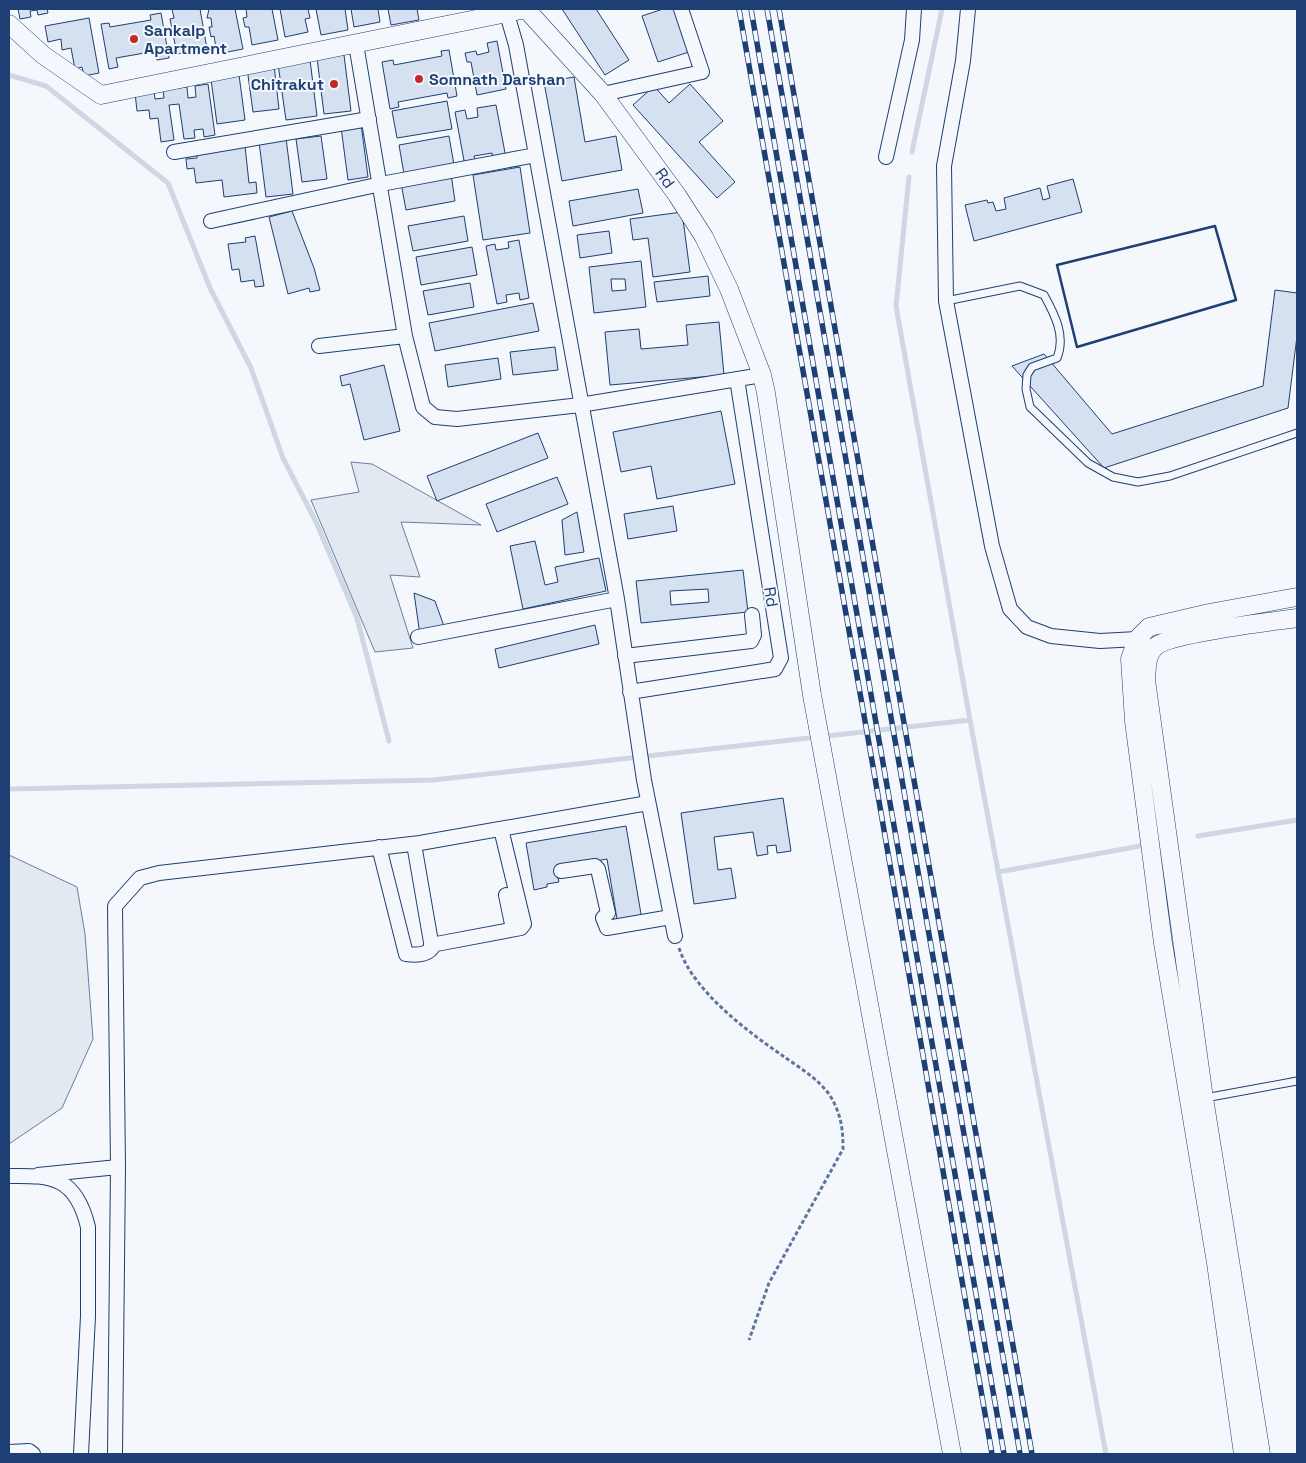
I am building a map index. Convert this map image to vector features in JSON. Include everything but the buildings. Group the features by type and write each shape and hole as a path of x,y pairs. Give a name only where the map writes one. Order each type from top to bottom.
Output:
{"street":[{"path":"9,24 43,55 87,87 101,94 526,9"},
{"name":"Rd","path":"526,9 603,94 677,195 704,237 729,289 762,375 812,695 952,1454"},
{"path":"603,94 702,72 681,9"},
{"path":"886,157 912,40 914,9"},
{"path":"968,9 963,61 944,166 946,301 992,546 1010,609 1027,627 1051,636 1100,641 1137,639 1154,648"},
{"path":"507,14 516,45 536,154 580,405 617,599 648,803 675,936"},
{"path":"356,44 405,336 423,407 435,417 458,419 580,405 762,375"},
{"path":"174,152 369,119"},
{"path":"211,221 381,184 536,154"},
{"path":"319,346 405,336"},
{"name":"Rd","path":"630,692 776,669 781,658 736,379"},
{"path":"1244,1454 1216,1263 1162,943 1134,721 1130,659 1137,639 1150,627 1209,613 1297,597"},
{"path":"418,637 617,599"},
{"path":"625,656 751,640 754,634 752,615"},
{"path":"1261,1454 1204,1098 1146,680 1148,661 1154,648 1162,642 1178,637 1297,618"},
{"path":"115,1454 118,1167 114,906 140,878 159,873 414,844 648,803"},
{"path":"431,945 513,929 524,924 501,829"},
{"path":"379,847 406,954 424,954 430,951 431,945 414,844"},
{"path":"561,871 595,866 598,869 608,913 603,918 607,928 671,916"},
{"path":"506,895 513,929"},
{"path":"9,1176 118,1167"},
{"path":"38,1175 58,1180 79,1199 88,1227 88,1316 81,1454"},
{"path":"9,1452 29,1451 33,1454"}],"lane":[{"path":"946,301 1020,286 1044,295 1058,320 1061,348 1057,358 1032,367 1027,376 1026,389 1030,407 1088,463 1113,477 1138,482 1170,476 1297,433"},
{"path":"1204,1098 1297,1082"}],"path":[{"path":"675,936 683,961 732,1020 809,1074 835,1103 844,1127 843,1149 769,1283 749,1340"}],"shaded area":[{"path":"351,462 372,464 481,525 401,522 420,577 390,575 413,648 375,652 311,500 359,492"},
{"path":"9,855 77,887 85,934 93,1039 62,1108 9,1144"}],"waterway":[{"path":"912,152 942,9"},
{"path":"9,75 46,86 168,183 210,288 251,368 283,458 316,522 357,618 389,741"},
{"path":"909,177 896,306 970,720"},
{"path":"9,789 433,780 970,720 1106,1454"},
{"path":"1198,836 1297,820"},
{"path":"998,872 1140,846"}],"railway":[{"path":"739,9 992,1454"},
{"path":"751,9 1004,1454"},
{"path":"767,9 1020,1454"},
{"path":"779,9 1032,1454"}],"wall":[{"path":"1215,226 1236,300 1077,347 1057,265 1215,226"}],"place":[{"name":"Sankalp Apartment","path":"134,39"},
{"name":"Somnath Darshan","path":"419,79"},
{"name":"Chitrakut","path":"334,84"}]}
